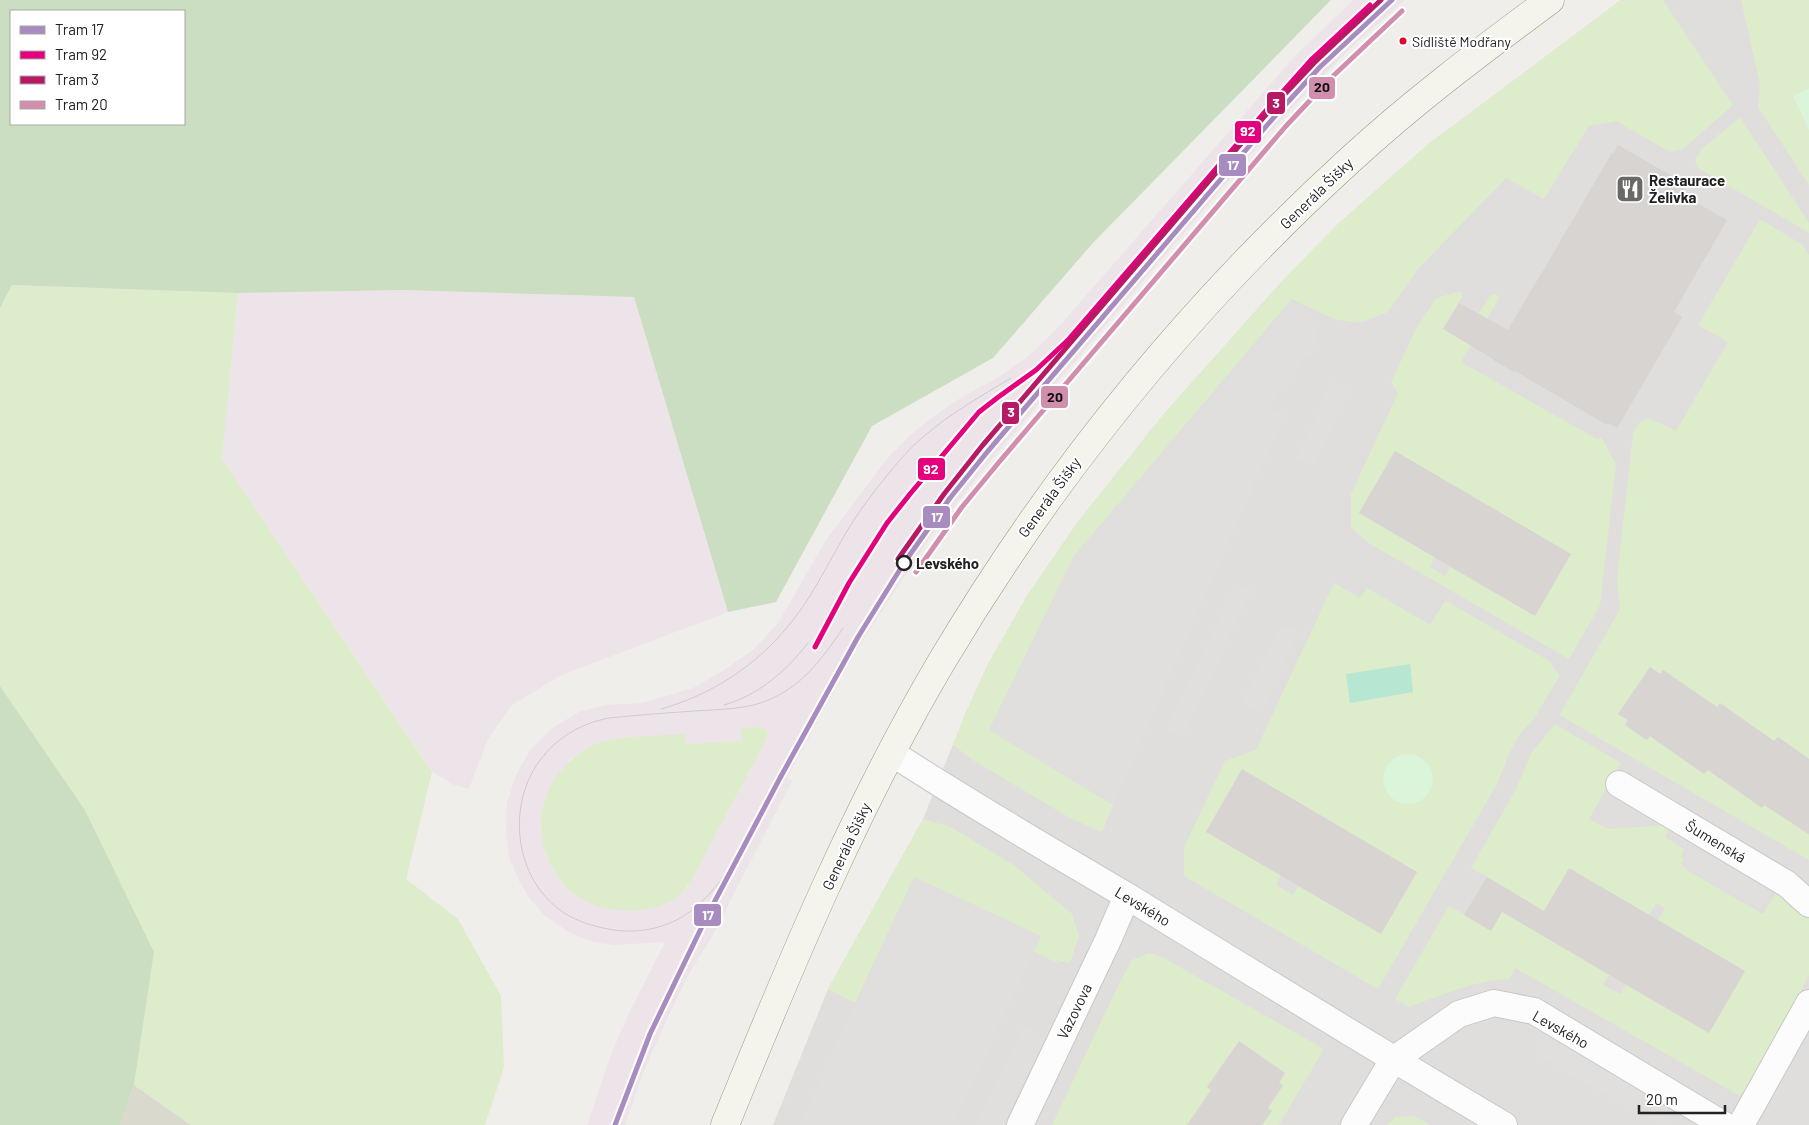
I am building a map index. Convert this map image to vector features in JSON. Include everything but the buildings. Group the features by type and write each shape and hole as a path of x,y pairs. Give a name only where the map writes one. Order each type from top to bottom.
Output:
{"main road":[{"name":"Generála Šišky","path":"725,1125 800,943 865,804 940,664 1023,532 1110,416 1205,304 1298,209 1358,153 1441,83 1550,0"}],"street":[{"name":"Levského","path":"892,753 934,781 1127,896 1393,1060 1504,1125"},
{"name":"Šumenská","path":"1619,784 1787,884 1809,904"},
{"name":"Vazovova","path":"1020,1125 1127,896"},
{"path":"1741,1125 1809,1003"},
{"name":"Levského","path":"1393,1060 1458,1014 1494,1004 1504,1005 1534,1011 1724,1125"},
{"path":"1354,1125 1393,1060"}],"shaded area":[{"path":"1353,0 1405,0 1352,47 1269,133 982,471 929,539 854,654 787,778 792,781 713,935 689,974 673,1006 643,1073 625,1125 587,1125 610,1057 628,1015 665,942 615,945 592,942 567,931 545,916 529,898 518,879 509,857 506,831 507,802 516,775 530,750 552,728 579,712 606,705 642,703 693,688 726,669 754,649 778,623 826,540 885,461 907,438 930,419 959,399 997,378 1027,357 1055,331 1294,57","holes":["759,727 767,730 766,740 693,878 686,889 676,897 640,911 561,882 546,855 540,827 570,759 600,743 616,739 685,735 685,744 742,741 741,728"]},
{"path":"1621,0 1809,0 1809,1125 773,1125 828,989 923,819 964,717 988,664 1027,596 1077,523 1163,415 1284,279 1337,225 1426,146"},
{"path":"402,290 634,297 728,612 562,675 512,705 488,739 469,789 454,785 432,772 222,459 238,293"},
{"path":"1291,302 1311,312 1319,350 1307,357 1268,407 1284,415 1113,805 989,730 1074,556"},
{"path":"1332,381 1349,390 1313,466 1296,458"},
{"path":"1236,583 1252,590 1182,738 1166,730"},
{"path":"1282,625 1299,632 1260,713 1241,702"},
{"path":"1691,846 1772,891 1761,910 1681,865"},
{"path":"914,877 1041,936 952,1125 800,1125"},
{"path":"1024,1027 1046,1038 1003,1125 977,1125"},
{"path":"1547,1035 1675,1107 1665,1125 1661,1125 1536,1055"},
{"path":"134,1085 191,1125 120,1125"}],"green space":[{"path":"0,0 1331,0 1092,244 993,358 872,426 776,602 728,612 634,297 402,290 238,293 12,285 0,308"},
{"path":"1621,0 1623,2 1626,0 1663,0 1733,105 1683,149 1670,152 1616,121 1589,126 1544,199 1506,178 1418,269 1388,312 1360,323 1334,319 1292,299 1074,556 989,730 1113,805 1102,832 1070,818 973,760 953,745 988,664 1027,596 1077,523 1163,415 1284,279 1337,225 1426,146"},
{"path":"1741,0 1809,0 1809,88 1793,96 1809,130 1809,185 1758,107 1760,84"},
{"path":"1809,88 1809,130 1793,96"},
{"path":"1740,117 1809,223 1809,233 1698,168 1695,160 1702,149"},
{"path":"1761,220 1803,245 1809,255 1809,759 1778,737 1774,741 1720,703 1717,707 1663,670 1660,674 1650,668 1618,714 1628,720 1625,725 1646,740 1650,736 1664,746 1667,741 1682,758 1704,774 1708,770 1720,779 1724,775 1809,835 1809,860 1560,714 1620,609 1617,578 1634,431 1643,420 1649,418 1676,431 1728,342 1698,325"},
{"path":"12,285 238,293 222,459 432,772 406,879 458,919 501,996 504,1067 485,1125 191,1125 134,1085 154,952 85,810 0,686 0,308"},
{"path":"1461,291 1463,295 1443,329 1462,340 1489,297 1495,294 1500,297 1461,362 1597,439 1601,437 1616,464 1600,605 1569,659 1367,542 1351,527 1351,494 1398,393 1391,382 1416,329 1436,298","holes":["1395,452 1571,554 1535,616 1450,567 1445,576 1430,567 1435,557 1359,513"]},
{"path":"1334,583 1360,598 1367,588 1430,625 1445,601 1450,603 1551,662 1560,675 1535,717 1521,733 1511,749 1497,784 1378,989 1184,876 1184,847 1225,761 1256,750","holes":["1407,754 1420,757 1429,765 1388,795 1383,785","1242,770 1417,872 1381,934 1298,886 1293,895 1276,885 1281,875 1206,831"]},
{"path":"1410,664 1413,692 1350,703 1346,674"},
{"path":"0,686 85,810 154,952 134,1085 120,1125 0,1125"},
{"path":"1555,724 1621,763 1589,819 1608,829 1672,825 1665,837 1684,849 1681,858 1686,859 1688,871 1763,914 1780,886 1809,916 1809,975 1755,1081 1740,1096 1515,968 1510,979 1471,985 1409,1007 1395,999 1449,906 1491,930 1513,892 1471,868 1515,791 1532,752","holes":["1656,903 1665,908 1658,920 1745,971 1709,1033 1626,985 1620,994 1603,985 1609,975 1533,930 1649,915"]},
{"path":"759,727 767,730 766,740 693,878 679,896 651,908 625,911 599,906 587,901 572,893 562,883 546,853 541,829 541,817 547,793 557,775 578,754 591,746 607,740 629,737 685,734 686,744 741,741 741,728"},
{"path":"1413,754 1426,761 1432,769 1432,789 1426,797 1418,803 1403,804 1390,797 1384,789 1383,774 1390,761 1398,755"},
{"path":"923,819 951,827 1015,866 1072,914 1079,936 1070,963 1055,960 1062,966 1034,951 1040,936 914,877 855,1003 828,989"},
{"path":"1149,953 1162,957 1324,1049 1279,1125 1256,1125 1283,1086 1279,1083 1285,1073 1239,1041 1207,1087 1211,1090 1187,1125 1052,1125 1132,960"},
{"path":"1414,1116 1430,1125 1387,1125 1396,1117"}],"tram line":[{"name":"3","path":"898,559 944,494 982,446 1269,111 1315,62 1381,0"},
{"name":"17","path":"615,1125 650,1034 708,914 858,637 904,563 950,498 988,451 1275,116 1320,67 1392,0"},
{"name":"92","path":"815,647 849,583 887,523 979,412 1036,370 1069,339 1312,59 1370,5"},
{"name":"20","path":"916,572 962,507 1000,461 1286,126 1331,78 1402,11"},
{"path":"661,709 680,703 715,687 747,666 776,640 797,615 811,594 855,518 899,461 938,425 966,405 1011,378"},
{"path":"741,850 716,887 682,917 665,925 646,930 608,929 586,923 566,914 549,901 536,885 527,866 521,846 519,826 521,805 527,785 536,766 550,748 567,734 587,724 609,718 735,708 764,702 784,692 804,677 829,648 843,628"},
{"path":"724,705 749,695 771,681 791,663 808,643"}],"place":[{"name":"Sídliště Modřany","path":"1403,41"},
{"name":"Restaurace Želivka","path":"1630,189"},
{"name":"Levského","path":"904,563"}]}
